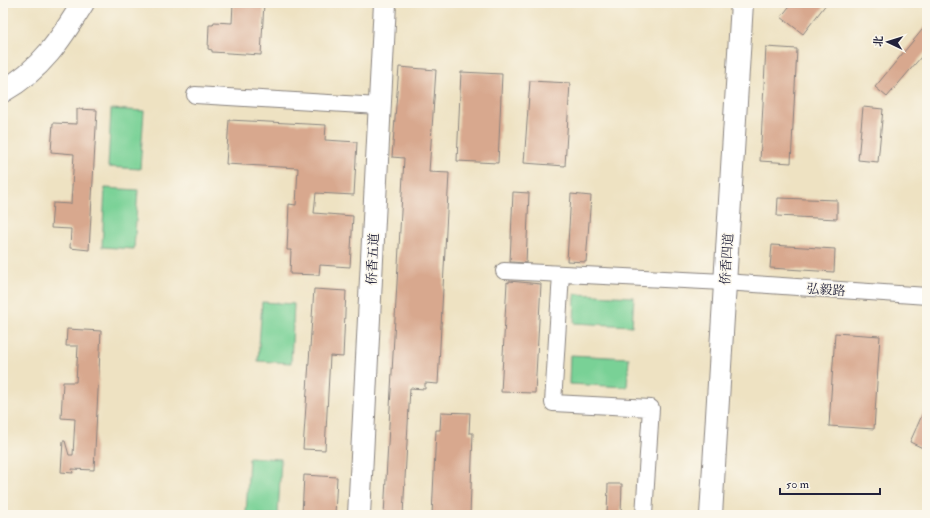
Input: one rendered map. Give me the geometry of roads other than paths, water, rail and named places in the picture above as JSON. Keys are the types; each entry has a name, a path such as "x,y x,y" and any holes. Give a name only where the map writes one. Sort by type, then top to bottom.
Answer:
{"street":[{"path":"3,91 31,72 49,54 84,3"},
{"name":"侨香五道","path":"359,515 385,3"},
{"name":"侨香四道","path":"711,515 742,3"},
{"path":"195,95 379,106"},
{"name":"弘毅路","path":"504,271 724,282 927,296"},
{"path":"561,274 553,403 651,408 644,515"}]}
